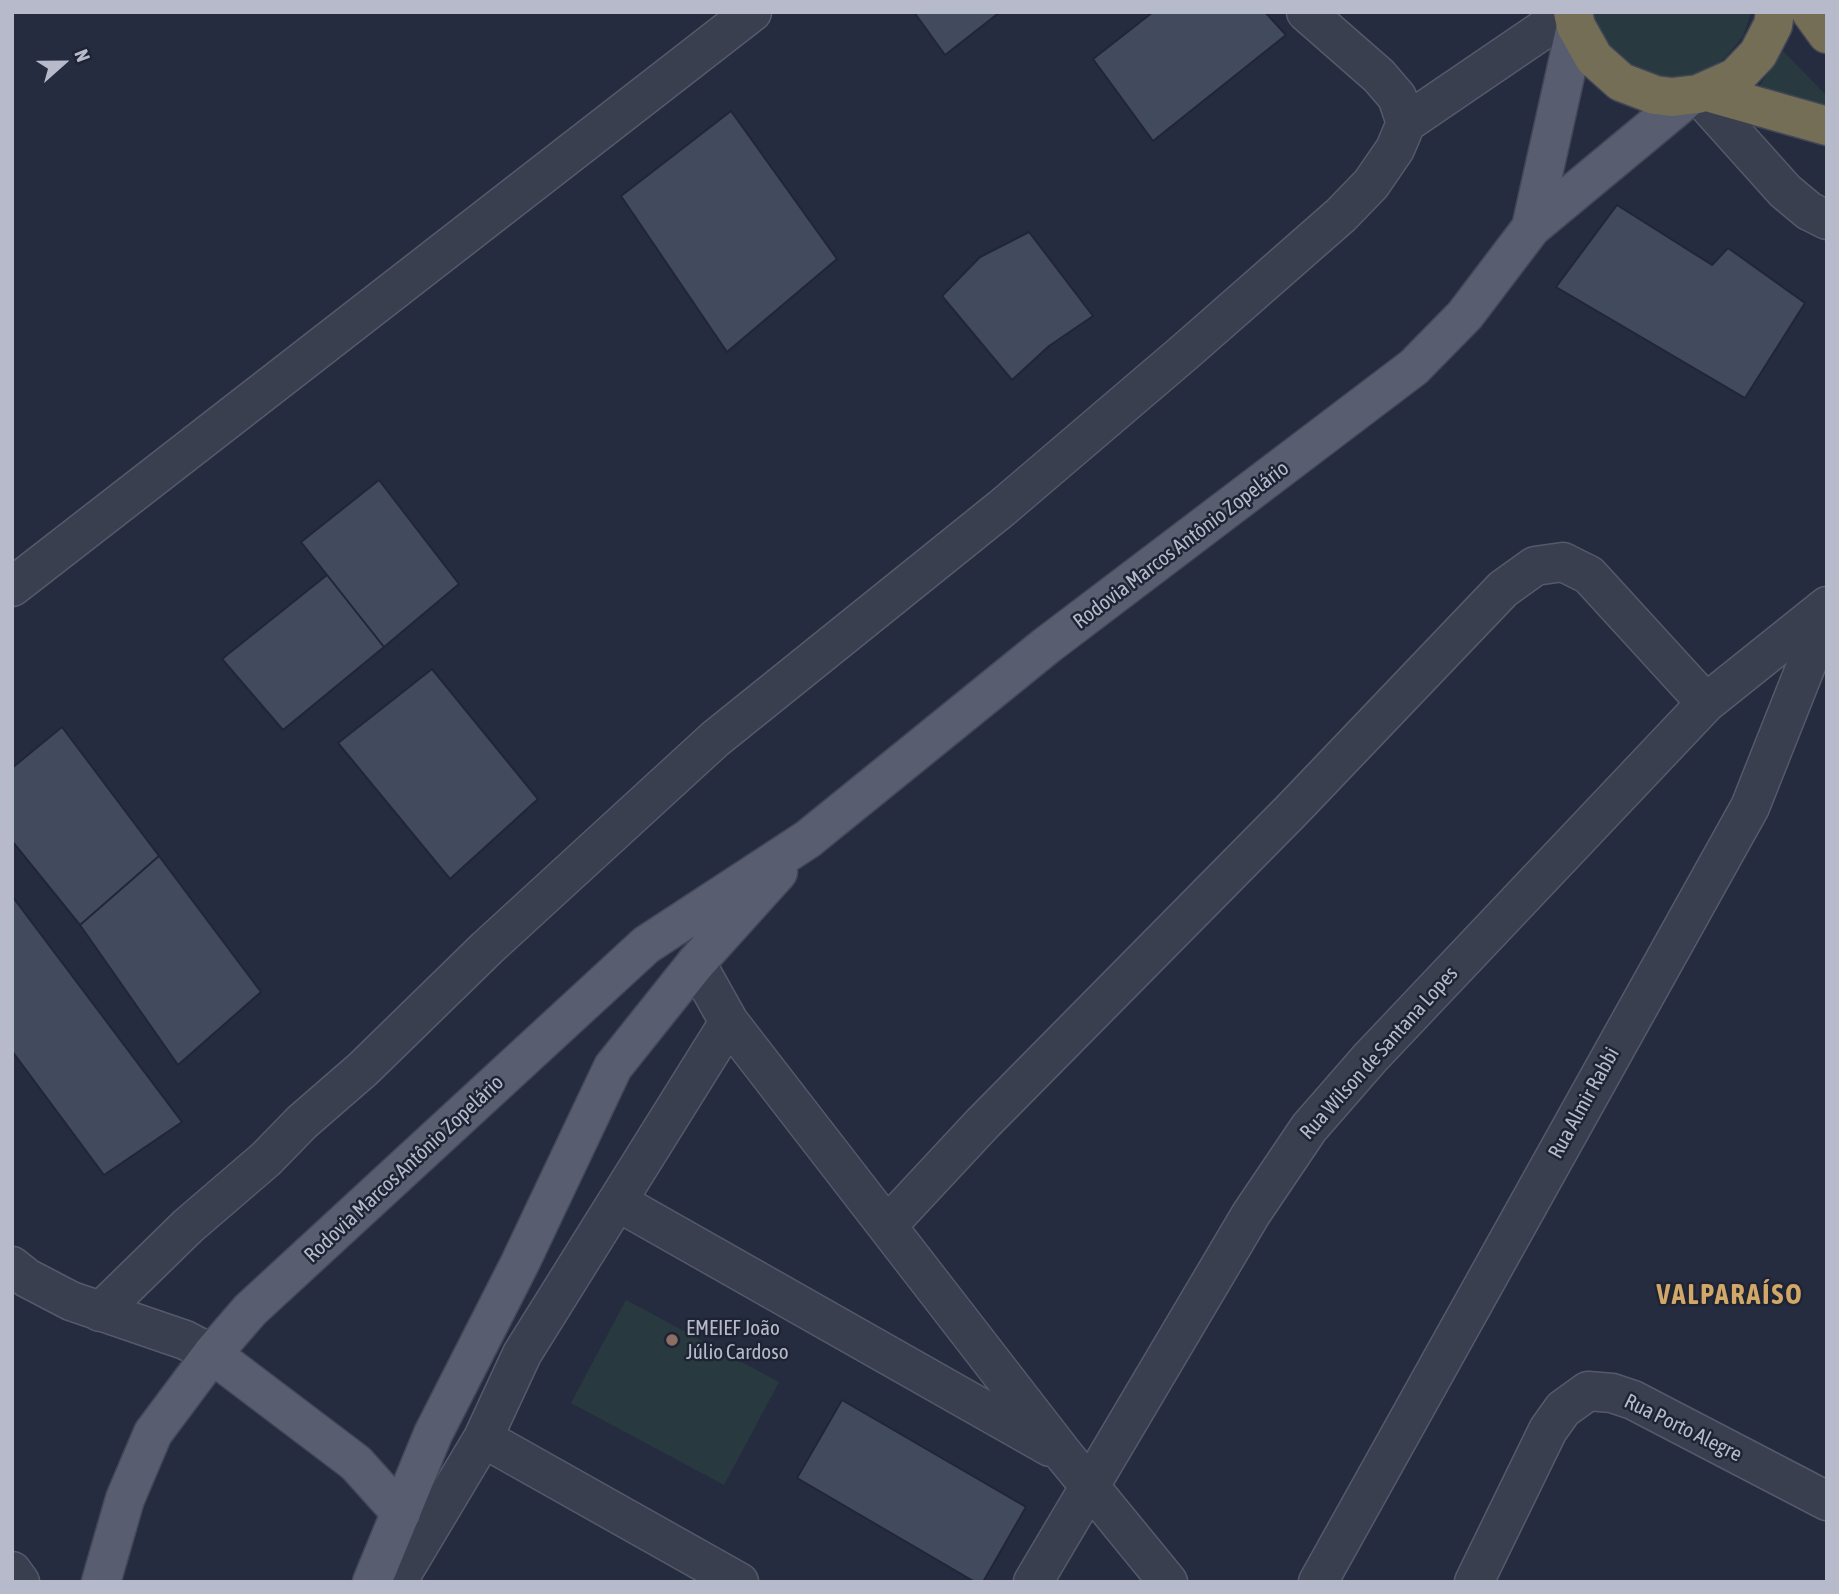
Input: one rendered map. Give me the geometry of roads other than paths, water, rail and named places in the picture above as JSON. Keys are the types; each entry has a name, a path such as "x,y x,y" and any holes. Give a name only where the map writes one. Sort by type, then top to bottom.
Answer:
{"highway":[{"path":"1699,94 1736,77 1758,54 1773,25 1775,12"},
{"path":"1811,12 1827,34"},
{"path":"1573,17 1594,58 1621,82 1655,95 1699,94 1827,126"}],"main road":[{"name":"Rodovia Marcos Antônio Zopelário","path":"1531,228 1573,17"},
{"name":"Rodovia Marcos Antônio Zopelário","path":"101,1582 125,1499 153,1433 212,1354 250,1310 646,945 808,839 1046,646 1414,367 1465,316 1531,228 1699,94"},
{"name":"Rodovia Marcos Antônio Zopelário","path":"372,1582 433,1434 520,1263 613,1067 696,963 808,839"},
{"path":"212,1354 356,1463 401,1513"}],"street":[{"path":"12,587 752,12"},
{"path":"1306,12 1379,76 1397,97 1406,123"},
{"path":"100,1312 188,1226 266,1159 487,948 715,739 1002,508 1341,215 1371,184 1395,149 1406,123 1573,17"},
{"path":"1699,94 1785,191 1809,211 1827,220"},
{"path":"887,1226 982,1124 1293,809 1503,589 1535,566 1563,562 1589,575 1706,703"},
{"name":"Rua Wilson de Santana Lopes","path":"1033,1582 1088,1485 1251,1214 1310,1128 1370,1058 1706,703 1827,606"},
{"name":"Rua Almir Rabbi","path":"1318,1582 1750,807 1827,613"},
{"path":"696,963 729,1023 1063,1455 1168,1582"},
{"path":"397,1582 482,1438 522,1354 729,1023"},
{"path":"618,1202 1063,1455"},
{"path":"12,1266 27,1278 100,1312 185,1340 212,1354"},
{"name":"Rua Porto Alegre","path":"1474,1582 1548,1430 1563,1409 1588,1391 1612,1393 1633,1400 1827,1501"},
{"path":"482,1438 738,1582"},
{"path":"12,1571 20,1582"}],"place":[{"name":"EMEIEF João Júlio Cardoso","path":"672,1340"}],"district":[{"name":"VALPARAÍSO","path":"1730,1295"}]}
